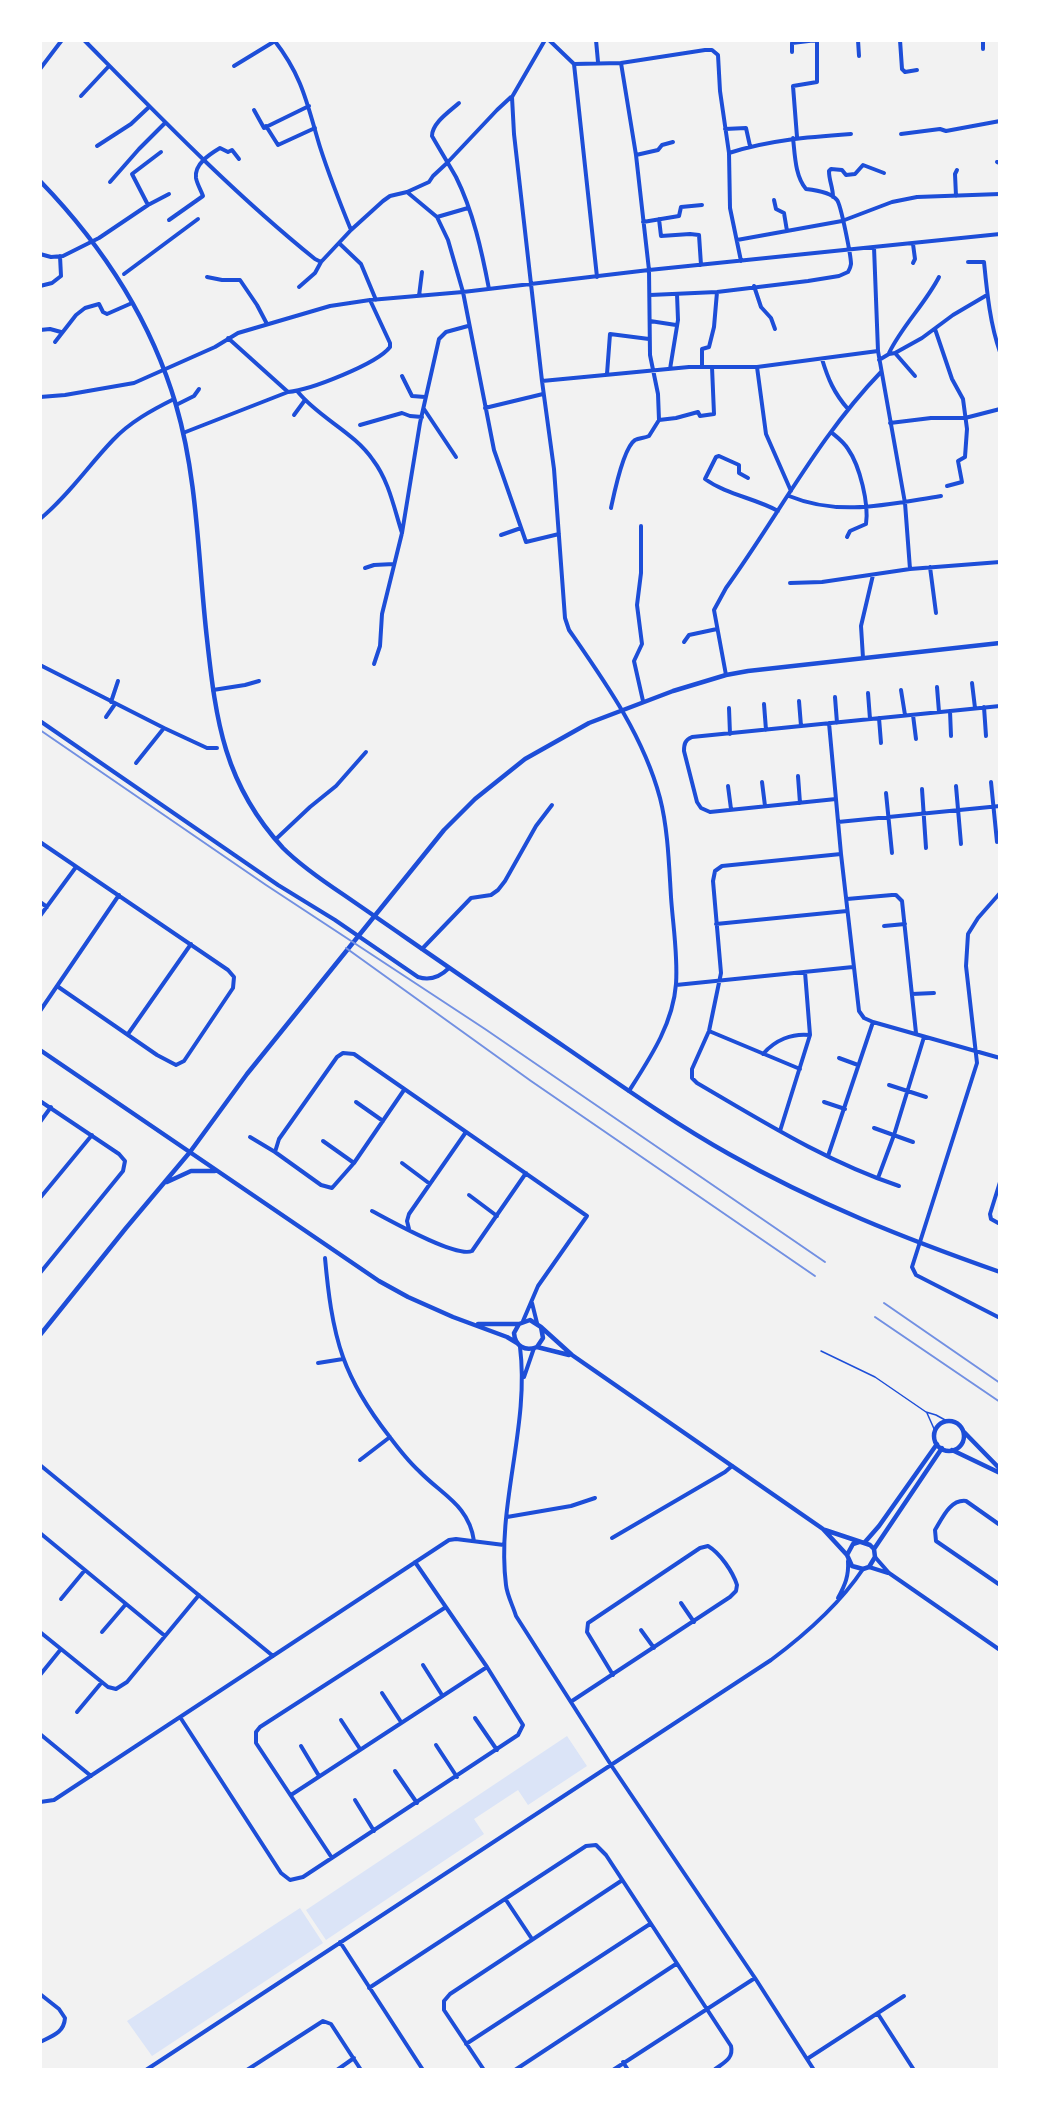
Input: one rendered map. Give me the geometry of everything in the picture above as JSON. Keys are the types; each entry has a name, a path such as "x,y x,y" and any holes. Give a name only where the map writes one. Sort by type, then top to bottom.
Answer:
{"street":[{"path":"40,69 62,40"},
{"path":"84,40 202,160 277,228 321,262"},
{"path":"299,287 315,273 321,262 351,230 390,196 408,192 429,182 496,110 512,97 547,40 574,64 597,277"},
{"path":"596,40 598,62"},
{"path":"650,295 717,292 808,281 844,275 850,269 849,250 839,203 833,197 806,189 798,172 793,86 818,82 817,40 792,43 792,52"},
{"path":"858,40 859,56"},
{"path":"900,40 902,69 906,72 917,70"},
{"path":"983,40 983,49"},
{"path":"234,66 274,41 296,71 351,230"},
{"path":"574,64 621,63 705,50 718,55 720,91 729,153 730,208 741,261"},
{"path":"611,508 615,484 630,448 636,439 649,436 659,420 658,394 652,371 649,339 649,270 636,155 621,63"},
{"path":"81,96 109,66"},
{"path":"512,97 514,135 543,394 554,468 565,618 569,630 622,710 649,766 660,799 669,877 676,985 661,1037 629,1091"},
{"path":"459,103 436,125 432,136 457,179 468,208 483,256 489,289"},
{"path":"254,110 264,128 309,106"},
{"path":"97,146 131,124 149,107"},
{"path":"901,134 940,129 946,131 999,121"},
{"path":"111,182 165,123"},
{"path":"266,126 278,145 315,128"},
{"path":"725,129 746,128 750,146"},
{"path":"729,153 750,146 795,138 851,134"},
{"path":"636,155 658,150 662,145 673,142"},
{"path":"169,220 202,196 196,173 202,160 220,148 228,152 232,150 239,159"},
{"path":"148,205 132,174 161,152"},
{"path":"833,197 833,187 829,182 831,169 842,170 845,175 855,174 863,165 884,173"},
{"path":"956,196 955,174 957,170"},
{"path":"41,182 62,204 114,272 151,340 164,370 176,405 192,482 218,723 230,764 245,795 276,839 311,872 701,1138 775,1179 850,1216 918,1244 999,1272"},
{"path":"408,192 437,217 448,240 463,292 494,450 526,542 559,534"},
{"path":"40,254 60,256 92,242 169,194"},
{"path":"737,240 842,220 892,202 917,197 999,194"},
{"path":"774,200 776,209 784,213 787,231"},
{"path":"643,222 679,216 682,207 702,205"},
{"path":"437,217 468,208"},
{"path":"124,274 198,219"},
{"path":"659,219 661,236 699,235 701,265"},
{"path":"40,397 134,383 238,333 330,306 999,234"},
{"path":"339,244 361,264 376,300"},
{"path":"913,244 915,259 913,263"},
{"path":"874,247 879,360 905,503 910,569"},
{"path":"40,286 52,283 61,276 60,256"},
{"path":"968,262 984,262 987,295 994,337 999,352"},
{"path":"419,296 422,272"},
{"path":"207,277 240,280 267,324"},
{"path":"889,354 894,343 929,296 939,277"},
{"path":"754,286 761,307 771,318 775,329"},
{"path":"702,367 702,349 709,347 714,327 717,292"},
{"path":"670,369 678,320 676,294"},
{"path":"879,360 896,353 935,329 952,315 987,295"},
{"path":"182,434 288,392 298,392 345,374 388,350 390,343 370,300"},
{"path":"55,342 61,332 85,308 99,304 106,314 132,303"},
{"path":"650,321 676,325"},
{"path":"374,664 380,646 382,614 402,533 425,398 440,337 446,332 468,326"},
{"path":"40,330 54,329 61,332"},
{"path":"935,329 952,379 963,399 965,418 965,457 958,461 962,482 947,486"},
{"path":"607,374 610,334 649,339"},
{"path":"228,338 288,392"},
{"path":"542,381 670,369 757,367 878,351"},
{"path":"896,353 915,376"},
{"path":"822,358 828,381 835,394 848,409"},
{"path":"659,420 698,412 700,416 714,414 712,367"},
{"path":"757,367 766,434 790,493 819,505 866,508 941,496"},
{"path":"726,675 714,610 726,588 831,432 881,371"},
{"path":"402,376 412,396 425,398"},
{"path":"176,405 194,396 199,389"},
{"path":"298,392 304,400 351,437 373,459 387,486 402,533"},
{"path":"485,408 543,394"},
{"path":"40,519 95,463 113,440 147,412 174,399"},
{"path":"294,415 304,400"},
{"path":"424,408 456,457"},
{"path":"890,423 931,418 965,418 999,409"},
{"path":"360,425 402,413 422,417"},
{"path":"831,432 843,442 853,458 861,479 866,508 866,524 850,531 847,537"},
{"path":"748,478 740,472 739,465 719,456 705,479 727,491 764,503 778,511"},
{"path":"641,526 637,605 642,644 634,661 644,701"},
{"path":"501,535 521,528"},
{"path":"790,583 822,582 910,569 999,562"},
{"path":"365,568 394,564"},
{"path":"930,567 936,613"},
{"path":"863,658 861,626 873,575"},
{"path":"684,642 689,635 717,629"},
{"path":"40,1335 190,1152 247,1074 444,830 493,784 525,759 589,723 644,701 726,675 999,643"},
{"path":"40,665 164,728 207,748 217,748"},
{"path":"106,717 113,703 118,681"},
{"path":"213,690 259,681"},
{"path":"972,682 975,708"},
{"path":"937,687 939,712"},
{"path":"901,690 904,716"},
{"path":"868,693 870,719"},
{"path":"836,697 837,723"},
{"path":"799,701 801,726"},
{"path":"764,704 766,730"},
{"path":"836,799 710,812 701,808 697,802 684,752 685,742 692,737 999,706"},
{"path":"984,707 986,736"},
{"path":"729,708 730,734"},
{"path":"950,711 951,736"},
{"path":"913,715 916,739"},
{"path":"879,718 881,743"},
{"path":"40,721 278,885 335,920 418,977 425,979 433,977 444,973 449,968"},
{"path":"829,723 859,1011 864,1018 873,1022 999,1058"},
{"path":"136,763 164,728"},
{"path":"276,839 336,786 366,752"},
{"path":"798,776 800,803"},
{"path":"762,782 765,806"},
{"path":"991,782 997,842"},
{"path":"728,786 731,809"},
{"path":"956,786 961,844"},
{"path":"922,789 926,848"},
{"path":"886,793 892,853"},
{"path":"422,949 471,898 491,895 498,890 536,826 552,805"},
{"path":"838,822 999,806"},
{"path":"40,842 228,970 232,974 234,983 233,988 184,1061 179,1064 171,1064 57,986"},
{"path":"841,854 718,868 712,876 721,973 709,1031 692,1069 692,1078 780,1131 828,1156 898,1186"},
{"path":"40,916 76,867"},
{"path":"999,893 971,927 966,945 966,966 977,1063 912,1268 915,1274 999,1318"},
{"path":"40,1011 119,895"},
{"path":"847,899 896,895 903,905 916,1034"},
{"path":"40,902 47,907"},
{"path":"716,924 847,911"},
{"path":"884,926 905,924"},
{"path":"127,1034 191,944"},
{"path":"676,985 853,967"},
{"path":"780,1131 810,1035 805,972"},
{"path":"912,994 934,993"},
{"path":"828,1156 873,1022"},
{"path":"709,1031 800,1069"},
{"path":"763,1054 778,1041 800,1035 810,1035"},
{"path":"878,1178 894,1135 924,1037"},
{"path":"40,1050 379,1281 408,1297 453,1317 474,1323 528,1349 536,1348 572,1355"},
{"path":"275,1152 286,1130 337,1057 343,1053 354,1054 587,1216 538,1286 532,1302 514,1333 519,1345 523,1381 504,1545 506,1588 516,1616 814,2070"},
{"path":"839,1058 858,1065"},
{"path":"889,1085 926,1097"},
{"path":"250,1137 321,1185 332,1188 354,1163 404,1090"},
{"path":"40,1101 92,1135 125,1161 123,1171 40,1273"},
{"path":"356,1102 383,1121"},
{"path":"824,1102 845,1109"},
{"path":"40,1122 51,1107"},
{"path":"874,1128 913,1142"},
{"path":"410,1231 406,1221 409,1214 466,1132"},
{"path":"40,1198 92,1135"},
{"path":"323,1141 354,1163"},
{"path":"402,1163 430,1184"},
{"path":"164,1184 190,1171 205,1169 218,1171"},
{"path":"372,1210 410,1231 454,1250 468,1253 472,1251 526,1173"},
{"path":"999,1182 990,1214 991,1219 999,1224"},
{"path":"469,1195 497,1216"},
{"path":"325,1258 335,1332 343,1359 366,1404 419,1471 461,1508 472,1527 474,1541"},
{"path":"523,1381 536,1348 543,1338 532,1302"},
{"path":"474,1323 521,1323 530,1320 539,1325 572,1355 823,1529 852,1566 863,1569 869,1567 889,1573"},
{"path":"318,1364 343,1359"},
{"path":"942,1422 955,1422 999,1471 952,1450 942,1448 935,1440 935,1431 942,1422"},
{"path":"952,1450 963,1440 962,1430"},
{"path":"360,1460 390,1437"},
{"path":"865,1542 879,1526 937,1444"},
{"path":"942,1448 874,1549 875,1557 889,1573 999,1650"},
{"path":"40,1465 273,1656"},
{"path":"612,1538 732,1466"},
{"path":"507,1517 571,1506 595,1498"},
{"path":"999,1525 960,1500 952,1504 934,1530 934,1535 936,1541 999,1585"},
{"path":"823,1529 859,1542"},
{"path":"40,1533 165,1636"},
{"path":"40,1543 45,1537"},
{"path":"40,1802 54,1800 449,1540 504,1545"},
{"path":"834,1604 849,1574 848,1558 853,1544 865,1542 874,1549"},
{"path":"572,1701 613,1675 730,1598 736,1591 737,1585 715,1550 708,1546 700,1548 588,1623 587,1632 613,1675"},
{"path":"869,1567 875,1557"},
{"path":"180,1717 283,1876 290,1880 298,1880 457,1777 518,1735 523,1725 487,1667 415,1562"},
{"path":"146,2070 771,1659 800,1638 852,1586 863,1569"},
{"path":"62,1599 86,1570"},
{"path":"40,1632 112,1689 124,1685 199,1595"},
{"path":"681,1603 694,1622"},
{"path":"102,1632 126,1604"},
{"path":"332,1858 256,1743 255,1735 258,1730 446,1607"},
{"path":"641,1630 654,1648"},
{"path":"40,1675 61,1649"},
{"path":"423,1665 442,1695"},
{"path":"291,1795 487,1667"},
{"path":"77,1712 102,1682"},
{"path":"382,1693 401,1722"},
{"path":"475,1718 497,1750"},
{"path":"341,1720 360,1749"},
{"path":"40,1734 91,1776"},
{"path":"436,1745 457,1777"},
{"path":"301,1746 319,1776"},
{"path":"395,1771 417,1803"},
{"path":"355,1800 374,1831"},
{"path":"369,1988 589,1844 596,1845 602,1850 732,2050 727,2061 714,2070"},
{"path":"484,2070 444,2010 444,2001 450,1994 621,1881"},
{"path":"506,1900 532,1939"},
{"path":"466,2044 650,1924"},
{"path":"339,1942 423,2070"},
{"path":"515,2070 522,2068 676,1964"},
{"path":"613,2070 755,1977"},
{"path":"40,1994 65,2018 64,2026 59,2032 40,2042"},
{"path":"807,2059 904,1996"},
{"path":"878,2014 914,2070"},
{"path":"247,2070 323,2021 331,2024 361,2070"},
{"path":"337,2070 354,2058"},
{"path":"623,2062 628,2070"}],"lane":[{"path":"821,1351 875,1377 926,1412 947,1421"},
{"path":"926,1412 935,1431"}],"shaded area":[{"path":"567,1736 587,1766 528,1805 518,1790 474,1819 484,1834 326,1940 306,1910"},
{"path":"300,1908 323,1943 152,2056 127,2021"}],"railway":[{"path":"40,730 266,885 485,1029 825,1262"},
{"path":"346,948 531,1081 815,1276"},
{"path":"884,1303 1000,1383"},
{"path":"875,1317 1000,1402"}]}
